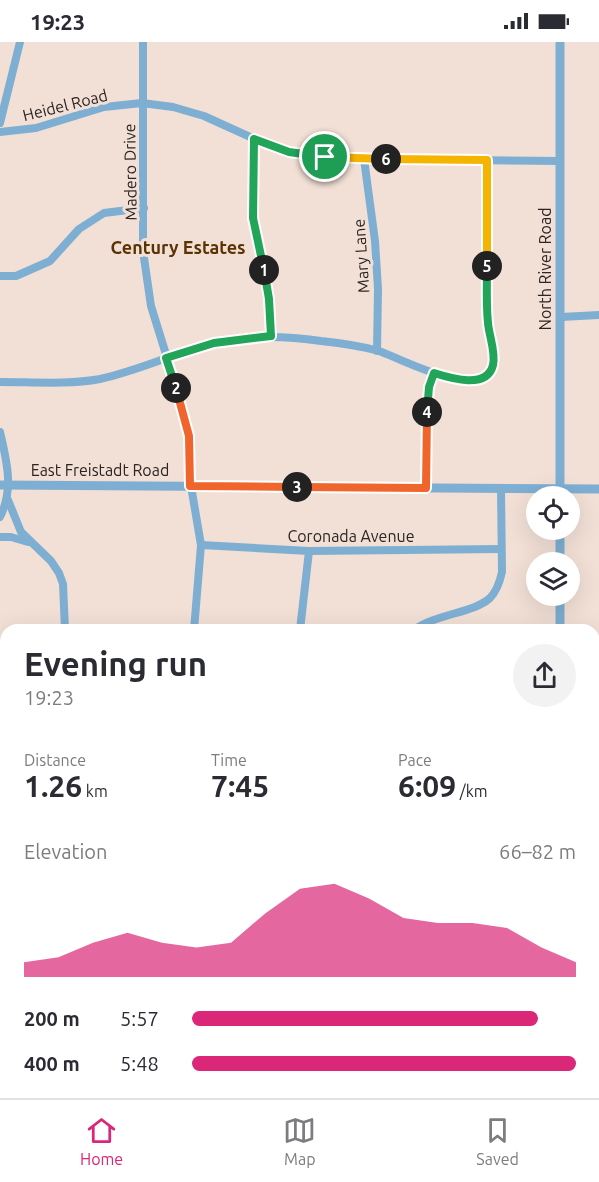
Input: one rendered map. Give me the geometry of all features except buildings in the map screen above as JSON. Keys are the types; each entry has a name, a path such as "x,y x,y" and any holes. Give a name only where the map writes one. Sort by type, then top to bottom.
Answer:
{"street":[{"path":"0,123 20,42"},
{"name":"Madero Drive","path":"143,42 143,251 151,306 189,436 190,486 201,545 194,624"},
{"name":"North River Road","path":"560,42 560,486"},
{"name":"Heidel Road","path":"0,132 36,128 104,107 142,103 173,107 204,116 281,150 306,155 364,159 560,161"},
{"path":"254,139 253,218 269,299 271,336"},
{"name":"Mary Lane","path":"364,159 375,241 378,288 377,351"},
{"path":"0,382 62,383 100,379 214,343 271,336 321,341 377,351 459,380 474,380 483,377 493,363 488,320 487,160"},
{"path":"0,276 16,276 50,261 79,229 104,213 144,208"},
{"path":"561,317 599,315"},
{"path":"426,488 427,399 434,373"},
{"path":"0,432 8,467 4,485 8,500 21,532 51,561 59,573 63,584 65,624"},
{"name":"East Freistadt Road","path":"4,485 426,488 526,491"},
{"name":"East Freistadt Road","path":"580,491 599,489"},
{"path":"424,624 489,599 499,583 502,572 501,490"},
{"path":"0,517 8,500"},
{"path":"0,537 11,537 31,543"},
{"name":"Coronada Avenue","path":"201,545 309,551 501,549"},
{"path":"301,624 309,551"},
{"path":"560,606 560,624"}],"district":[{"name":"Century Estates","path":"178,248"}],"route":[{"path":"254,139 289,152 325,157 487,160 488,320 493,356 492,368 483,377 474,380 459,380 434,373 427,399 426,488 190,486 189,436 166,358 214,343 271,336 269,299 253,218 254,139"}]}
